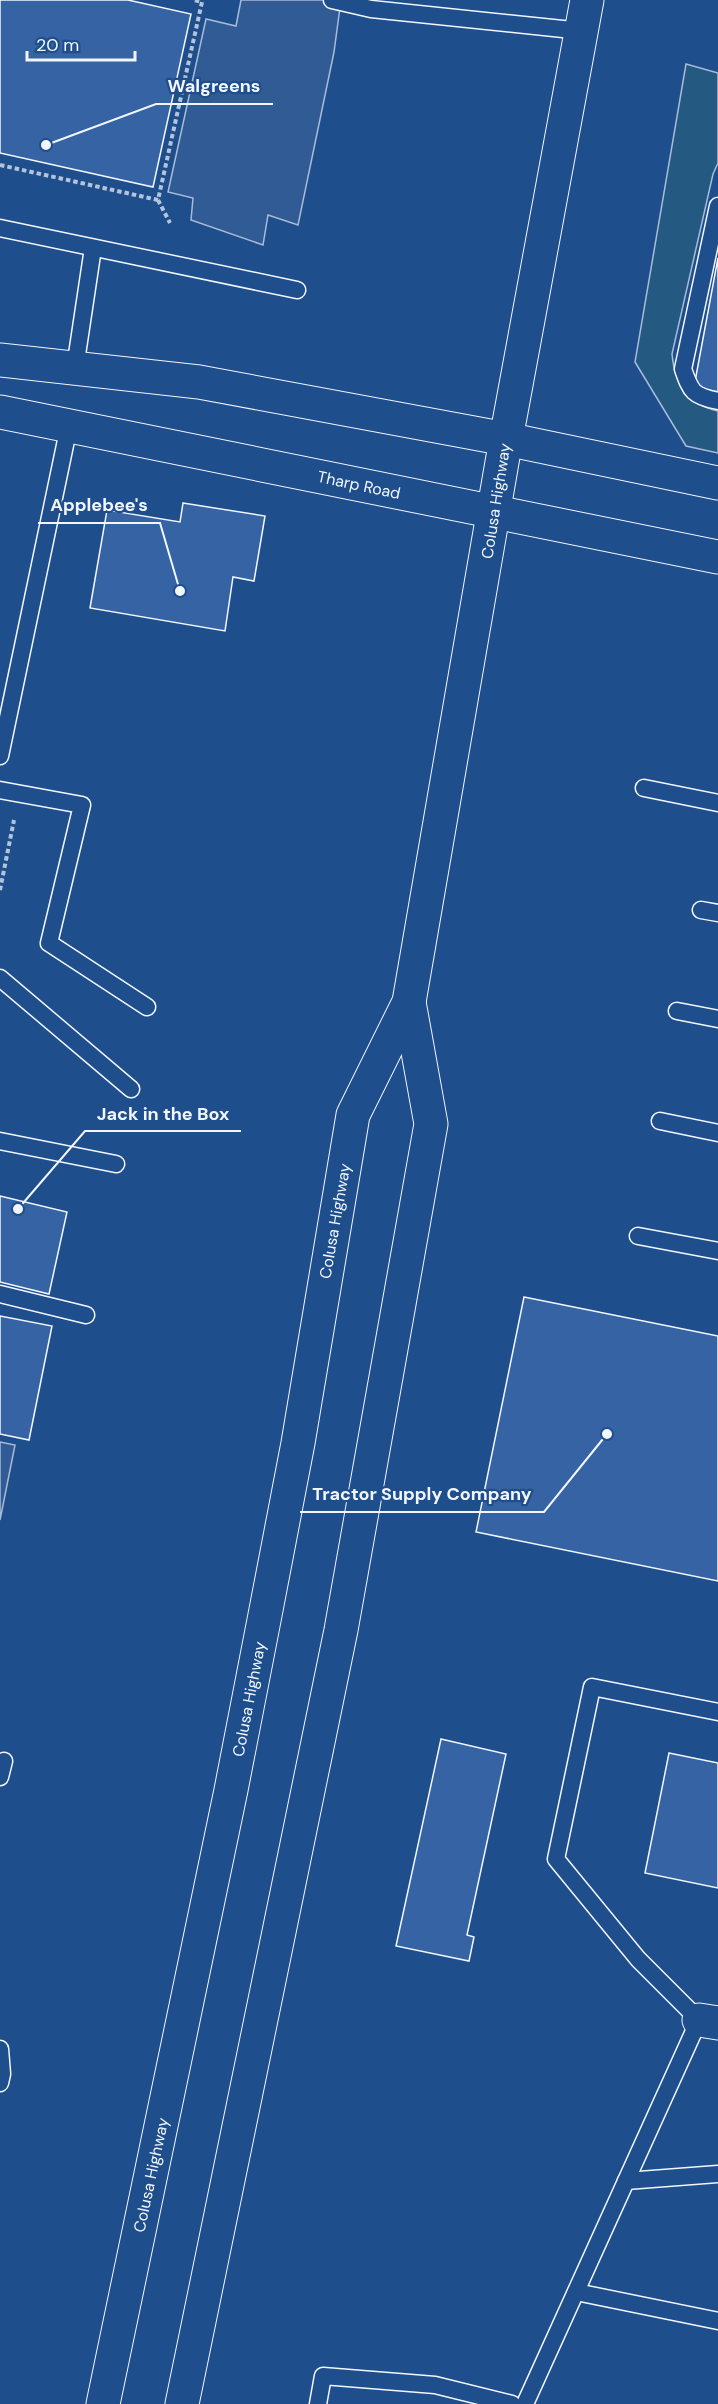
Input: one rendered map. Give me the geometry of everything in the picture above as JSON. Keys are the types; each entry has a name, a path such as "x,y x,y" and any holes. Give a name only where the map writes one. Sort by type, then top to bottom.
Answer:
{"main road":[{"name":"Colusa Highway","path":"103,2404 263,1627 300,1431 353,1115 409,1002 506,439 584,16"},
{"path":"0,360 198,382 506,439 718,483"},
{"name":"Tharp Road","path":"0,412 718,557"},
{"name":"Colusa Highway","path":"182,2404 342,1630 431,1124 409,1002"}],"lane":[{"path":"332,0 372,5 584,16"},
{"path":"718,206 683,369 690,389 700,397 718,401"},
{"path":"0,228 297,290"},
{"path":"75,368 93,248"},
{"path":"0,756 69,426"},
{"path":"644,788 718,803"},
{"path":"0,790 82,805 49,943 147,1007"},
{"path":"0,978 131,1089"},
{"path":"677,1011 718,1019"},
{"path":"660,1121 718,1133"},
{"path":"0,1141 116,1164"},
{"path":"638,1236 718,1251"},
{"path":"0,1294 86,1315"},
{"path":"525,2404 626,2181 709,2022 638,1959 556,1859 592,1687 718,1712"},
{"path":"0,1778 4,1761"},
{"path":"0,2049 2,2074 0,2083"},
{"path":"626,2181 718,2174"},
{"path":"576,2292 718,2321"},
{"path":"318,2404 323,2376 435,2385 512,2404"}],"path":[{"path":"170,223 159,200 202,2 193,0"},
{"path":"0,165 159,200"}],"shaded area":[{"path":"241,0 341,0 334,52 298,225 268,215 263,245 191,220 193,198 168,192 206,19 236,26"},
{"path":"686,64 718,73 718,163 713,174 672,354 676,375 684,392 698,404 718,411 718,453 686,446 635,362"},
{"path":"0,1442 15,1445 0,1520"}],"building":[{"path":"0,0 128,0 191,14 153,187 0,153"},
{"path":"718,258 718,392 694,387"},
{"path":"183,503 265,516 254,581 233,577 225,631 90,608 107,510 180,522"},
{"path":"0,1196 67,1212 49,1294 0,1282"},
{"path":"524,1297 718,1336 718,1581 476,1532"},
{"path":"0,1316 52,1326 29,1440 0,1434"},
{"path":"441,1739 506,1754 467,1935 474,1937 469,1961 396,1946"},
{"path":"669,1753 718,1763 718,1888 645,1873"}],"place":[{"name":"Walgreens","path":"46,145"},
{"name":"Applebee's","path":"180,591"},
{"name":"Jack in the Box","path":"18,1209"},
{"name":"Tractor Supply Company","path":"607,1434"}]}
